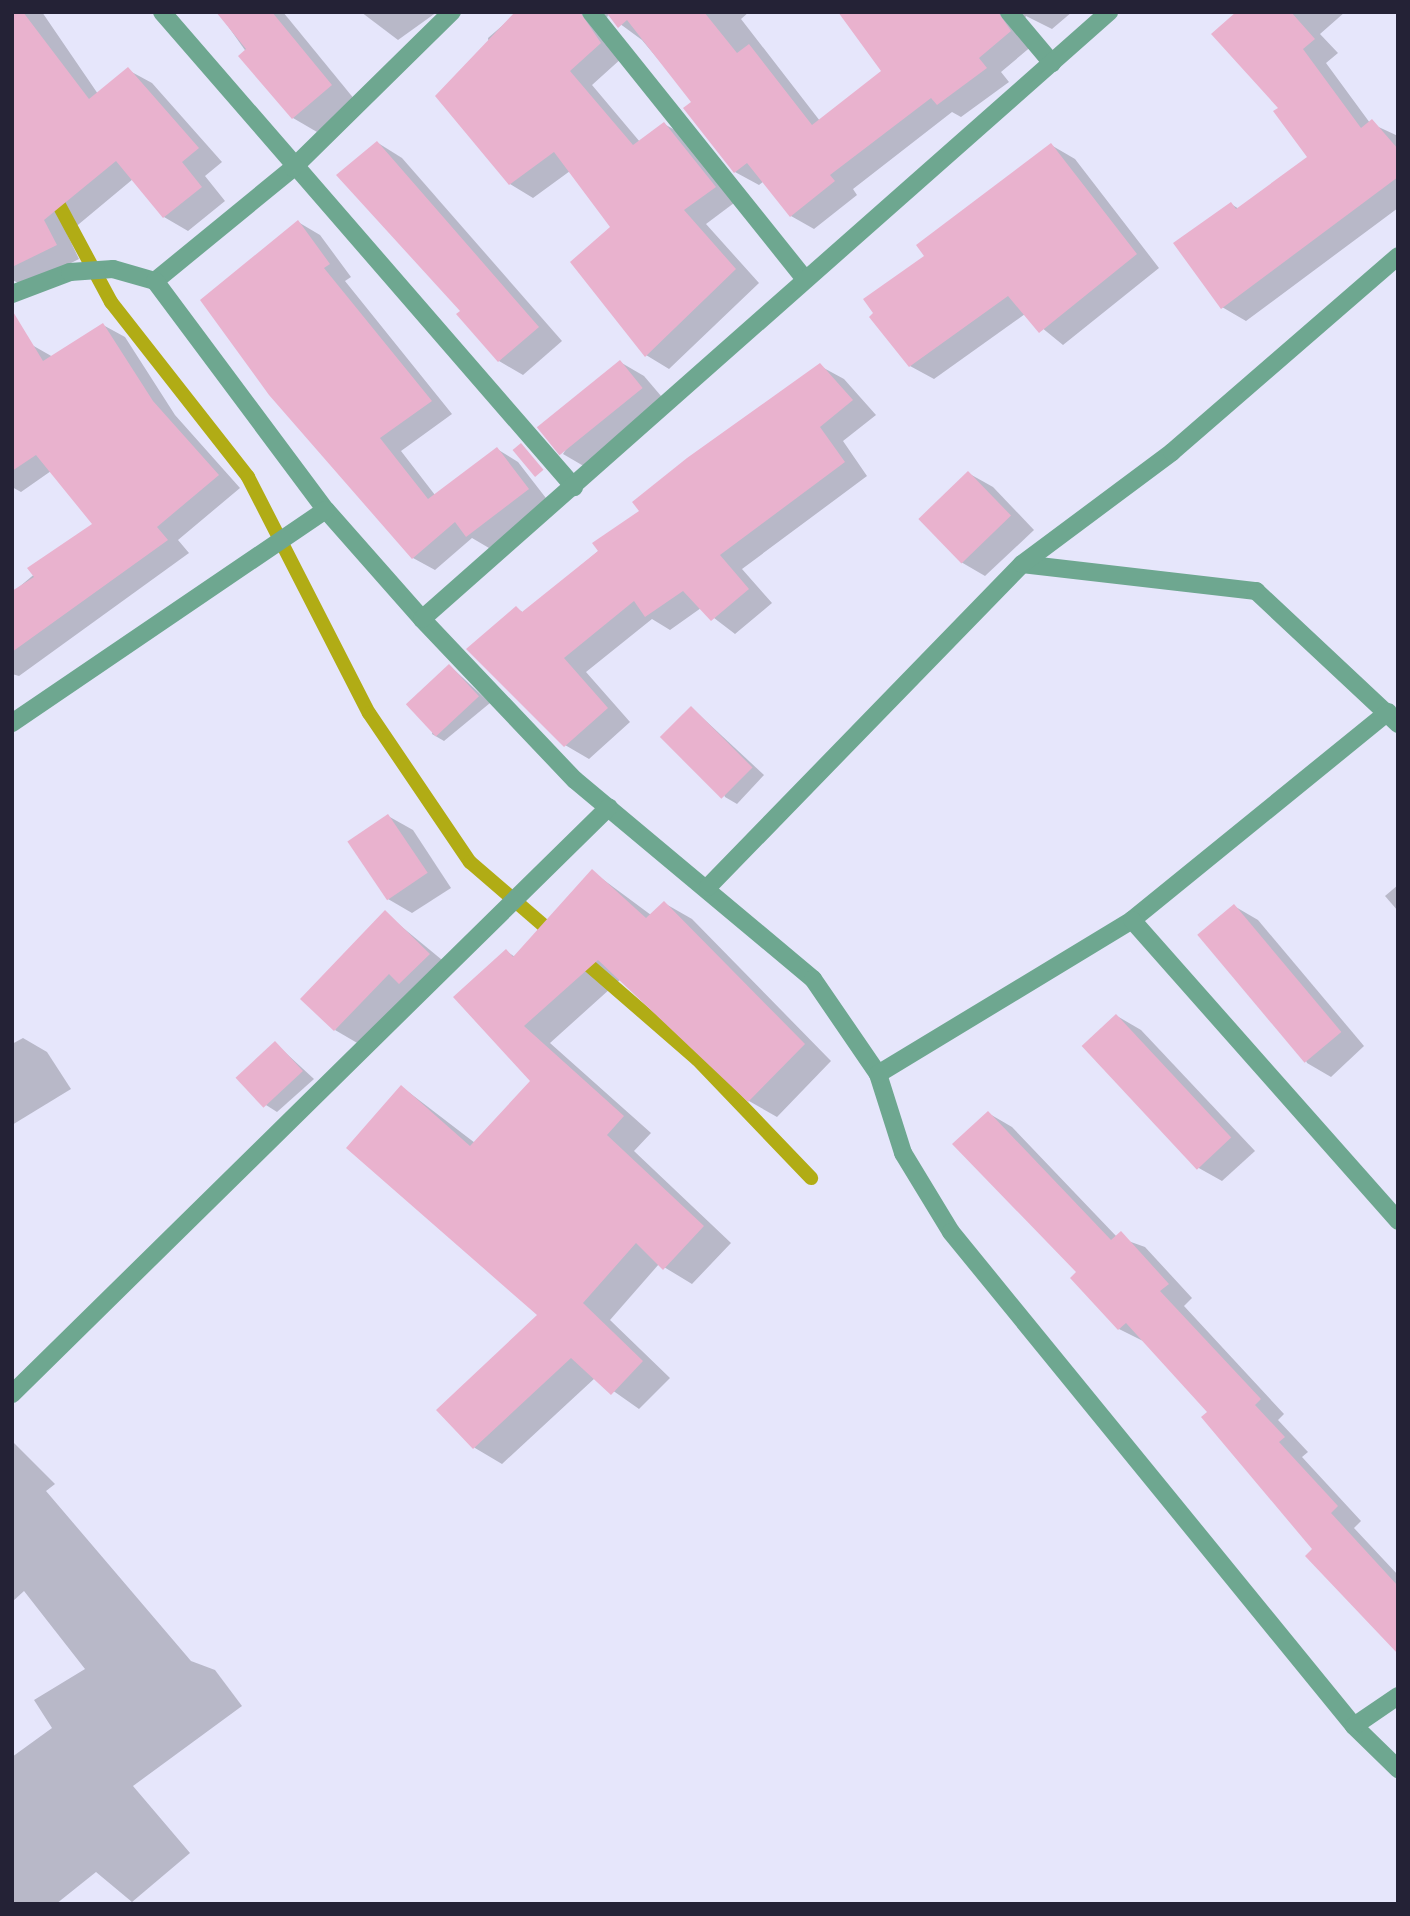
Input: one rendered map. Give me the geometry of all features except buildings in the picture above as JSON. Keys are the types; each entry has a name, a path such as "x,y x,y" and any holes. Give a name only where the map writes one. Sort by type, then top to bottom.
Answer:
{"street":[{"path":"162,12 293,168 573,488"},
{"path":"155,281 293,168 452,12"},
{"path":"592,12 803,277"},
{"path":"1009,12 1052,63"},
{"path":"422,619 573,488 803,277 1109,12"},
{"path":"708,887 1022,564 1172,452 1397,259"},
{"path":"12,294 70,272 113,269 155,281 326,510 422,619 609,807 708,887 813,979 878,1074 903,1153 951,1232 1354,1726 1398,1769"},
{"path":"12,723 326,510"},
{"path":"878,1074 1132,920 1393,718 1256,591 1022,564"},
{"path":"12,1394 609,807"},
{"path":"1132,920 1398,1221"},
{"path":"1354,1726 1398,1696"}],"waterway":[{"path":"52,192 111,302 248,477 369,713 470,862 557,937"},
{"path":"577,955 697,1059 811,1178"}]}
